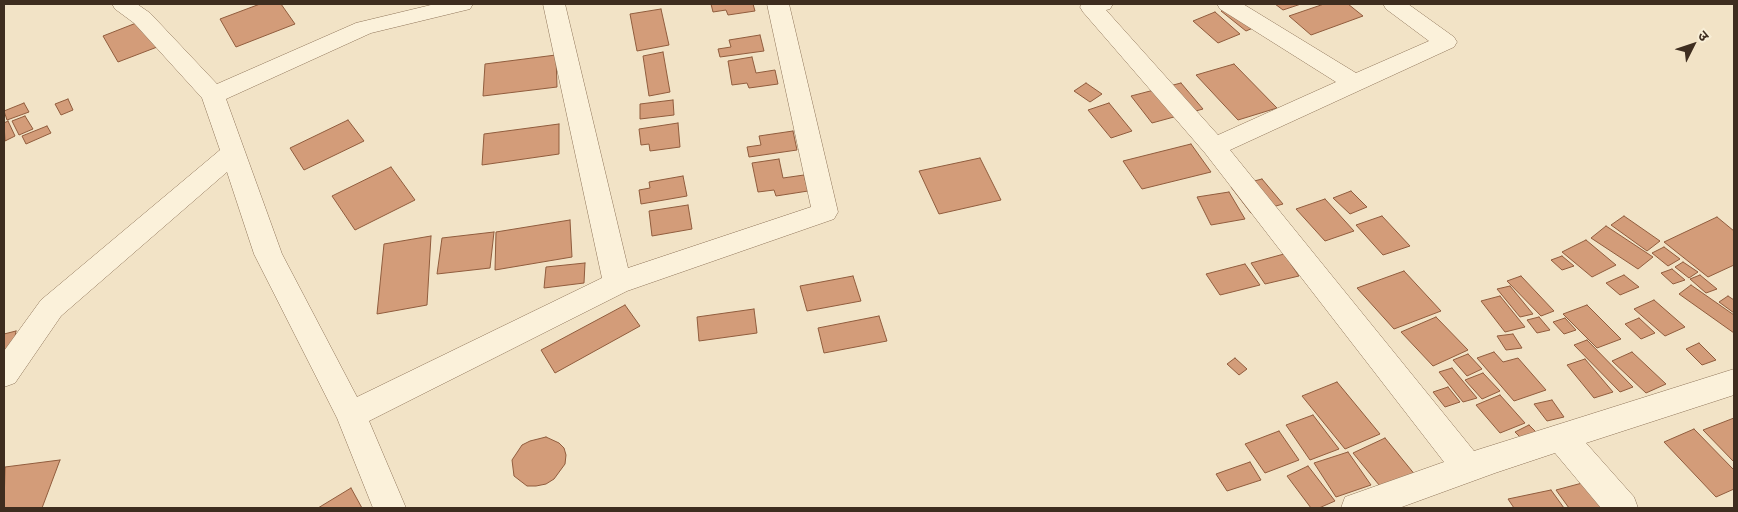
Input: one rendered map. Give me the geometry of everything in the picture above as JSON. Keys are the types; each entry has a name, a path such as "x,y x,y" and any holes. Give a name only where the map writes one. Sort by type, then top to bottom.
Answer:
{"street":[{"path":"123,4 142,18 213,95 268,254 352,415 389,508"},
{"path":"213,95 364,28 462,4"},
{"path":"554,4 617,283"},
{"path":"352,415 617,283 825,212 778,4"},
{"path":"1102,4 1091,7 1214,147 1468,468"},
{"path":"1228,4 1355,83"},
{"path":"1214,147 1446,42 1394,4"},
{"path":"4,374 51,308 233,153"},
{"path":"1357,508 1468,468 1734,382"},
{"path":"1561,437 1622,508"}],"building":[{"path":"260,4 281,4 295,24 236,47 220,19"},
{"path":"711,4 753,4 755,11 728,15 726,10 713,12"},
{"path":"1243,4 1267,22 1246,31 1221,11"},
{"path":"1275,4 1301,4 1283,10"},
{"path":"1324,4 1348,4 1363,16 1311,35 1289,16"},
{"path":"661,9 669,45 637,51 630,14"},
{"path":"1215,12 1240,34 1218,43 1193,21"},
{"path":"149,18 165,44 118,62 103,36"},
{"path":"760,35 764,51 720,57 718,49 731,47 729,40"},
{"path":"663,52 670,92 649,96 643,56"},
{"path":"556,55 557,87 483,96 485,64"},
{"path":"752,57 756,73 775,70 778,84 749,88 747,83 732,85 728,61"},
{"path":"1234,64 1277,108 1238,120 1196,75"},
{"path":"1086,83 1102,94 1090,102 1074,91"},
{"path":"1181,83 1203,109 1152,123 1131,96"},
{"path":"68,99 73,110 61,115 55,104"},
{"path":"673,100 674,115 640,119 640,104"},
{"path":"24,103 29,112 7,120 4,111"},
{"path":"1109,103 1132,131 1111,138 1088,110"},
{"path":"25,116 33,129 19,135 12,121"},
{"path":"348,120 364,141 304,170 290,148"},
{"path":"8,121 15,136 5,141 4,123"},
{"path":"678,123 680,147 650,151 649,144 641,145 639,129"},
{"path":"559,124 559,154 482,165 484,134"},
{"path":"47,126 51,133 26,144 22,136"},
{"path":"793,131 797,150 749,157 747,147 761,145 759,136"},
{"path":"1191,144 1211,172 1142,189 1123,161"},
{"path":"980,158 1001,200 939,214 919,171"},
{"path":"779,159 783,178 804,175 808,191 776,196 774,190 758,192 752,163"},
{"path":"391,167 415,200 355,230 332,196"},
{"path":"683,176 687,196 641,204 639,190 650,188 649,182"},
{"path":"1262,179 1283,204 1251,213 1231,187"},
{"path":"1351,191 1367,207 1350,214 1333,198"},
{"path":"1229,192 1245,219 1211,225 1197,197"},
{"path":"1325,199 1354,231 1325,241 1296,209"},
{"path":"688,205 692,229 652,236 649,211"},
{"path":"1382,216 1410,246 1383,255 1356,225"},
{"path":"1624,216 1660,241 1647,251 1611,225"},
{"path":"1717,217 1734,231 1734,265 1708,277 1664,242"},
{"path":"570,220 572,257 495,270 496,232"},
{"path":"1606,226 1653,257 1638,269 1591,238"},
{"path":"494,232 490,268 437,274 442,238"},
{"path":"431,236 427,305 377,314 384,244"},
{"path":"1586,240 1616,265 1592,277 1562,252"},
{"path":"1664,247 1680,259 1668,266 1652,253"},
{"path":"1284,254 1299,276 1265,284 1251,263"},
{"path":"1562,256 1574,266 1562,270 1551,260"},
{"path":"1683,262 1698,272 1689,278 1675,267"},
{"path":"585,263 584,283 544,288 546,267"},
{"path":"1245,264 1260,285 1220,295 1206,274"},
{"path":"1672,269 1685,280 1673,284 1661,273"},
{"path":"1404,271 1441,311 1394,329 1357,288"},
{"path":"1624,275 1639,287 1620,295 1606,283"},
{"path":"1700,275 1717,289 1706,293 1690,279"},
{"path":"853,276 861,301 807,311 800,286"},
{"path":"1521,276 1554,311 1541,316 1507,281"},
{"path":"1691,285 1734,315 1734,333 1679,294"},
{"path":"1510,286 1533,314 1520,317 1497,289"},
{"path":"1500,296 1525,327 1505,332 1481,301"},
{"path":"1728,296 1734,300 1734,313 1719,302"},
{"path":"1654,300 1685,327 1665,336 1634,309"},
{"path":"625,305 640,326 555,373 541,350"},
{"path":"1587,305 1621,339 1597,348 1563,314"},
{"path":"754,309 757,333 699,341 697,317"},
{"path":"879,316 887,341 824,353 818,328"},
{"path":"1436,317 1468,350 1433,366 1401,332"},
{"path":"1539,317 1550,330 1537,333 1527,320"},
{"path":"1565,318 1576,330 1564,334 1553,322"},
{"path":"1639,318 1655,333 1641,339 1625,324"},
{"path":"16,331 12,355 4,357 4,334"},
{"path":"1513,334 1522,348 1506,350 1497,336"},
{"path":"1587,340 1633,387 1620,392 1574,345"},
{"path":"1699,343 1716,360 1702,365 1686,349"},
{"path":"1494,352 1503,362 1518,358 1546,390 1514,401 1477,358"},
{"path":"1632,352 1666,384 1646,393 1612,361"},
{"path":"1468,354 1482,369 1467,376 1453,360"},
{"path":"1235,358 1247,369 1239,375 1227,364"},
{"path":"1585,359 1613,392 1594,398 1567,365"},
{"path":"1452,368 1477,398 1463,402 1439,372"},
{"path":"1483,373 1500,391 1482,399 1465,380"},
{"path":"1337,382 1380,434 1345,449 1302,396"},
{"path":"1448,387 1460,402 1445,407 1433,392"},
{"path":"1500,395 1525,423 1500,433 1476,405"},
{"path":"1552,400 1564,417 1547,421 1534,404"},
{"path":"1313,415 1339,449 1310,460 1286,425"},
{"path":"1734,418 1734,462 1703,430"},
{"path":"1529,425 1537,433 1523,440 1515,432"},
{"path":"1694,429 1734,470 1734,489 1716,497 1664,442"},
{"path":"1279,431 1299,460 1265,473 1245,444"},
{"path":"546,437 559,443 564,448 566,455 565,464 554,479 546,484 527,486 514,476 512,460 522,445"},
{"path":"1385,438 1416,476 1384,491 1353,453"},
{"path":"1348,452 1371,485 1336,497 1314,463"},
{"path":"60,460 42,508 4,508 5,467"},
{"path":"1250,462 1261,480 1227,491 1216,474"},
{"path":"1308,466 1335,501 1319,508 1311,508 1287,476"},
{"path":"1586,482 1605,508 1569,508 1556,490"},
{"path":"351,488 362,508 318,508"},
{"path":"1551,490 1564,508 1514,508 1508,499"}]}
